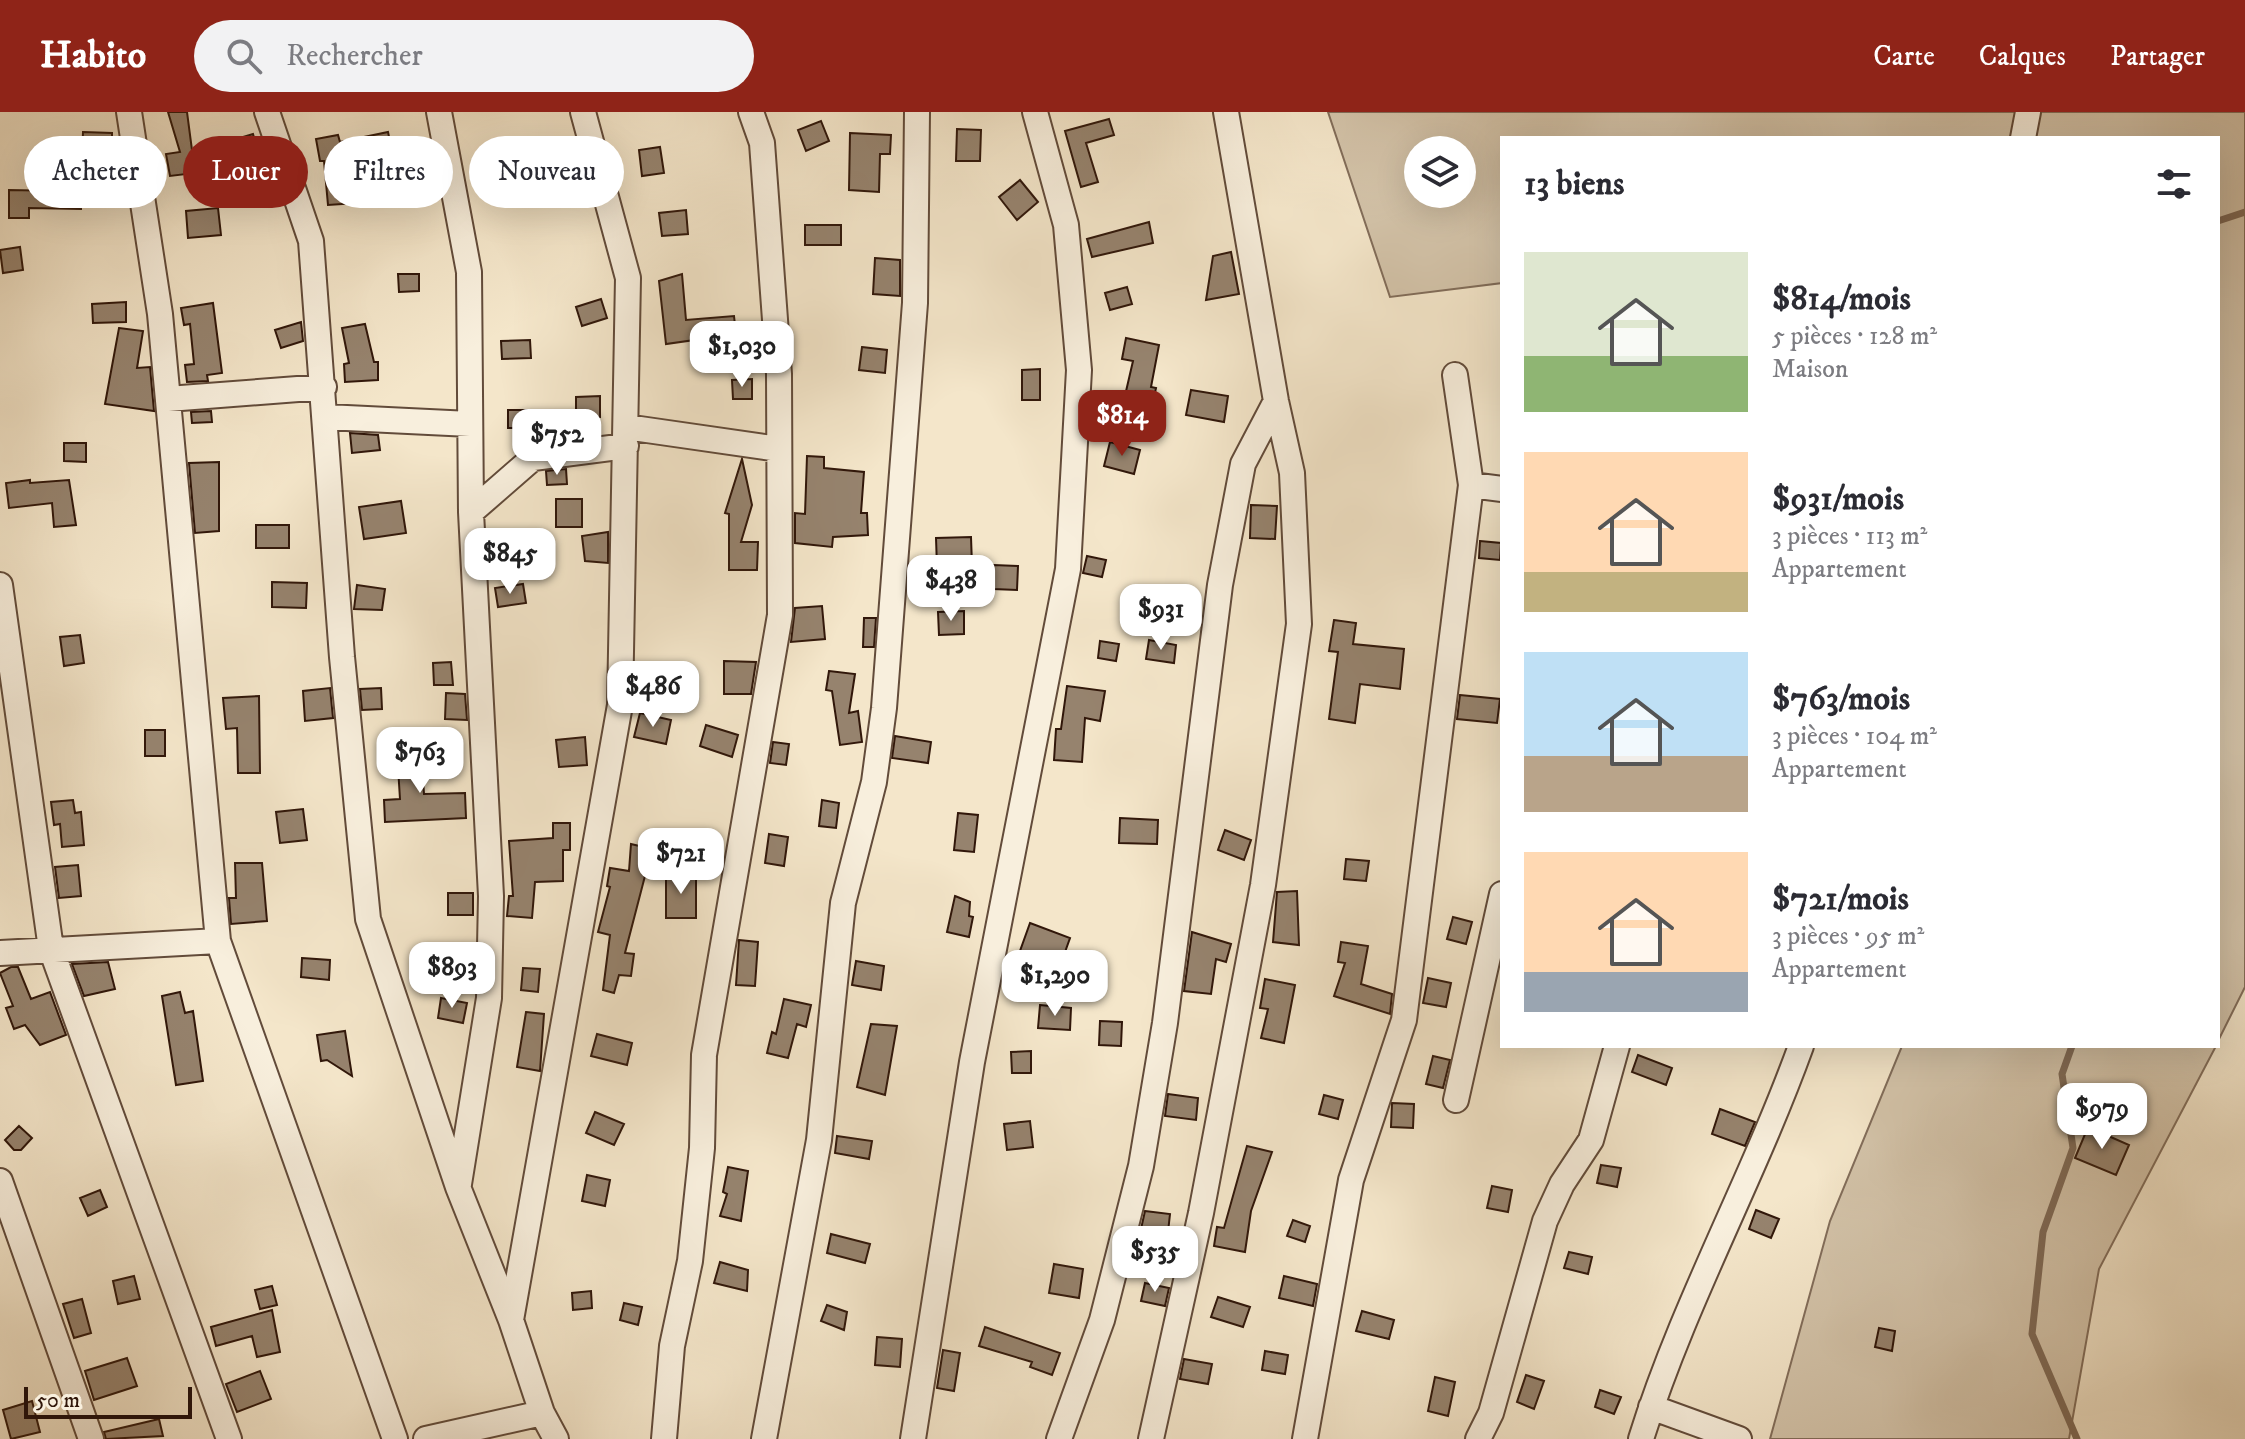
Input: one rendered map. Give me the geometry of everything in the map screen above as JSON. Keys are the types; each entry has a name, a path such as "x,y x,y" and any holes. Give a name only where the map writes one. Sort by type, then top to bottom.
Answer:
{"street":[{"path":"129,112 160,314 218,941 395,1439"},
{"path":"267,112 311,241 342,657 368,919 458,1187 511,1320 542,1413 556,1439"},
{"path":"439,112 469,272 471,512 491,896 489,998 458,1187"},
{"path":"511,1320 620,705 628,278 583,112"},
{"path":"664,1439 672,1346 691,1247 702,1148 704,1055 780,615 779,374 762,143 751,112"},
{"path":"764,1439 821,1127 843,903 874,782 884,708 915,303 917,112"},
{"path":"913,1439 972,1062 1068,569 1079,370 1066,225 1035,112"},
{"path":"1151,1439 1201,1213 1263,885 1299,624 1292,473 1276,401 1226,112"},
{"path":"2023,136 2028,112"},
{"path":"1305,1439 1351,1180 1395,1057 1404,1020 1471,485 1455,375"},
{"path":"168,399 324,387"},
{"path":"1059,1439 1102,1320 1141,1166 1165,1023 1220,585 1243,464 1276,401"},
{"path":"326,417 470,424"},
{"path":"471,512 533,458 626,436 779,449"},
{"path":"1471,485 1500,489"},
{"path":"0,585 51,949 229,1439"},
{"path":"1456,1100 1500,903"},
{"path":"0,953 218,941"},
{"path":"1478,1439 1491,1413 1545,1221 1562,1184 1591,1140 1616,1048"},
{"path":"1641,1439 1651,1407 1775,1117 1800,1048"},
{"path":"0,1181 91,1439"},
{"path":"1651,1407 1739,1439"},
{"path":"426,1439 542,1413"}],"shaded area":[{"path":"1328,112 2245,112 2245,987 2220,1037 2220,136 1500,136 1500,283 1390,297"},
{"path":"1901,1048 2215,1048 2099,1269 2069,1439 1770,1439 1830,1221"}],"building":[{"path":"168,112 187,112 190,136 183,136 183,174 170,176 167,154 180,152"},
{"path":"1109,119 1114,135 1086,143 1098,182 1081,187 1065,131"},
{"path":"821,121 829,141 806,151 798,130"},
{"path":"957,129 981,130 980,161 956,161"},
{"path":"83,132 112,133 112,136 83,136"},
{"path":"388,132 389,136 369,136"},
{"path":"850,133 891,135 890,154 880,154 879,192 849,190"},
{"path":"324,138 324,161 320,161 316,139"},
{"path":"660,147 664,173 642,176 639,150"},
{"path":"1020,180 1038,202 1017,220 999,197"},
{"path":"9,190 24,190 24,208 29,208 29,218 9,218"},
{"path":"218,208 221,235 188,238 186,211"},
{"path":"686,210 688,234 662,236 659,213"},
{"path":"1149,222 1153,243 1092,257 1087,239"},
{"path":"805,225 841,225 841,245 805,245"},
{"path":"20,247 23,270 3,273 0,250"},
{"path":"1231,252 1239,294 1206,300 1213,256"},
{"path":"875,258 900,260 900,296 873,294"},
{"path":"398,274 419,274 419,291 399,292"},
{"path":"682,274 686,320 734,316 738,352 717,354 716,337 666,344 659,281"},
{"path":"1127,287 1132,304 1110,310 1105,293"},
{"path":"601,299 607,318 582,326 576,307"},
{"path":"126,302 126,322 93,323 92,304"},
{"path":"213,303 222,373 207,375 208,381 187,382 185,365 194,364 190,324 184,325 181,308"},
{"path":"301,322 303,341 281,348 275,330"},
{"path":"365,324 374,362 378,362 378,380 345,382 344,364 349,363 342,328"},
{"path":"119,328 143,331 137,368 150,367 154,411 105,404"},
{"path":"1126,338 1159,345 1151,387 1156,388 1152,406 1124,400 1133,361 1122,359"},
{"path":"530,340 531,358 502,359 501,341"},
{"path":"862,347 887,350 885,373 859,370"},
{"path":"1040,369 1040,400 1022,400 1022,370"},
{"path":"752,379 752,399 733,399 732,380"},
{"path":"1191,390 1228,396 1224,422 1186,415"},
{"path":"600,396 600,417 576,418 576,397"},
{"path":"508,410 530,410 530,428 508,428"},
{"path":"211,411 212,422 192,423 191,412"},
{"path":"350,433 378,435 380,450 352,453"},
{"path":"1110,442 1140,450 1134,474 1104,466"},
{"path":"64,443 86,443 86,462 64,461"},
{"path":"807,456 824,457 824,468 864,472 861,513 867,513 868,535 833,537 832,547 795,543 795,513 805,514"},
{"path":"742,459 752,505 741,542 758,542 757,570 729,570 729,514 725,513"},
{"path":"219,462 219,531 195,533 189,463"},
{"path":"566,469 567,484 547,485 546,471"},
{"path":"30,480 30,483 69,480 76,525 54,527 52,503 9,508 6,483"},
{"path":"556,499 582,499 582,527 556,527"},
{"path":"401,501 406,533 364,539 359,507"},
{"path":"1251,505 1277,506 1275,539 1250,538"},
{"path":"256,525 289,525 289,548 256,548"},
{"path":"608,532 608,563 585,561 582,536"},
{"path":"507,536 535,538 533,558 505,556"},
{"path":"971,537 972,565 937,567 936,538"},
{"path":"1480,541 1500,543 1500,560 1479,558"},
{"path":"1087,556 1106,560 1102,577 1083,573"},
{"path":"993,565 1018,566 1017,590 993,589"},
{"path":"272,582 307,583 306,608 272,607"},
{"path":"523,584 526,603 498,607 495,588"},
{"path":"357,585 385,589 382,610 354,609"},
{"path":"822,606 825,639 791,642 795,608"},
{"path":"964,611 964,634 939,635 938,612"},
{"path":"864,618 876,618 874,647 863,647"},
{"path":"1334,620 1356,623 1353,644 1404,649 1400,689 1360,684 1355,723 1329,719 1338,652 1329,651"},
{"path":"80,635 84,663 64,666 60,637"},
{"path":"1149,640 1176,645 1174,663 1146,659"},
{"path":"1100,641 1119,644 1116,661 1098,658"},
{"path":"724,661 756,662 751,694 724,694"},
{"path":"451,662 453,685 434,685 433,663"},
{"path":"829,671 855,674 849,713 858,711 862,742 840,745 832,691 826,690"},
{"path":"1067,686 1105,691 1100,721 1085,718 1082,762 1054,760 1056,729 1061,729"},
{"path":"330,688 333,718 305,721 303,691"},
{"path":"381,688 382,709 362,710 360,689"},
{"path":"446,693 465,694 467,720 445,719"},
{"path":"1460,695 1500,699 1497,723 1457,719"},
{"path":"259,696 260,773 238,773 237,728 226,729 223,698"},
{"path":"640,713 671,720 666,744 634,737"},
{"path":"706,725 738,735 732,757 700,746"},
{"path":"145,730 165,730 165,756 145,756"},
{"path":"895,736 931,742 928,763 892,758"},
{"path":"585,737 587,765 559,767 556,740"},
{"path":"773,742 789,744 786,765 770,763"},
{"path":"421,750 424,794 465,793 466,818 385,822 384,800 400,799 397,751"},
{"path":"73,800 75,813 81,812 84,845 62,847 60,824 54,825 51,802"},
{"path":"822,800 839,803 836,828 819,826"},
{"path":"303,809 307,840 280,843 276,812"},
{"path":"958,813 978,815 974,852 954,850"},
{"path":"1120,818 1158,820 1157,844 1119,843"},
{"path":"553,823 570,823 570,850 563,850 563,881 535,882 532,918 507,916 509,896 513,896 509,841 553,838"},
{"path":"1225,830 1251,840 1244,860 1218,850"},
{"path":"769,834 788,837 784,866 765,863"},
{"path":"631,844 652,849 625,953 634,954 631,976 619,975 614,993 603,990 610,935 598,932 610,887 607,886 610,868 629,871"},
{"path":"1346,859 1369,861 1366,881 1344,879"},
{"path":"235,863 262,863 267,921 231,924 229,898 236,898"},
{"path":"78,865 81,896 59,898 55,867"},
{"path":"666,873 696,873 696,918 666,918"},
{"path":"1297,891 1299,945 1273,942 1277,892"},
{"path":"448,893 473,893 473,915 448,915"},
{"path":"955,896 970,902 969,916 973,917 969,937 947,932"},
{"path":"1453,917 1472,922 1466,944 1447,939"},
{"path":"1030,923 1070,938 1060,966 1020,951"},
{"path":"1192,932 1231,944 1226,962 1216,959 1211,994 1184,991"},
{"path":"739,940 758,942 755,986 736,985"},
{"path":"1341,942 1368,946 1361,984 1392,994 1390,1014 1334,996 1345,963 1338,962"},
{"path":"302,958 330,960 329,980 301,977"},
{"path":"856,961 884,966 881,990 852,985"},
{"path":"108,962 115,989 84,996 72,964"},
{"path":"18,967 31,999 50,992 66,1035 40,1045 25,1025 14,1029 6,1008 13,1006 0,973"},
{"path":"523,968 540,969 538,992 521,990"},
{"path":"1428,978 1451,983 1446,1007 1423,1003"},
{"path":"1265,979 1295,985 1284,1043 1261,1038 1268,1009 1260,1008"},
{"path":"180,992 185,1013 193,1011 203,1081 176,1085 162,996"},
{"path":"441,998 467,1003 463,1023 438,1018"},
{"path":"784,999 811,1005 806,1027 797,1024 788,1058 767,1053 772,1032 776,1034"},
{"path":"1040,1005 1071,1008 1070,1030 1038,1028"},
{"path":"526,1012 544,1014 540,1071 517,1067"},
{"path":"1100,1021 1122,1022 1121,1046 1099,1045"},
{"path":"871,1024 897,1026 885,1095 857,1087"},
{"path":"345,1031 352,1076 327,1060 321,1061 317,1035"},
{"path":"597,1034 632,1043 627,1065 591,1056"},
{"path":"1031,1051 1031,1073 1012,1073 1011,1052"},
{"path":"1638,1055 1672,1068 1666,1085 1632,1072"},
{"path":"1433,1056 1450,1060 1443,1088 1426,1084"},
{"path":"1168,1094 1198,1098 1196,1120 1165,1116"},
{"path":"1324,1095 1343,1100 1338,1119 1319,1114"},
{"path":"1392,1103 1414,1104 1413,1128 1391,1127"},
{"path":"1720,1109 1755,1122 1745,1146 1712,1134"},
{"path":"595,1112 624,1124 614,1145 586,1133"},
{"path":"1030,1121 1033,1147 1007,1150 1004,1124"},
{"path":"19,1126 32,1138 21,1150 14,1150 5,1140"},
{"path":"2088,1127 2129,1145 2116,1175 2075,1158"},
{"path":"837,1136 872,1141 869,1159 835,1153"},
{"path":"1247,1146 1272,1152 1251,1211 1245,1252 1214,1246 1217,1227 1224,1228"},
{"path":"1601,1165 1621,1168 1617,1187 1597,1183"},
{"path":"728,1167 748,1171 741,1221 720,1216 727,1194 723,1192"},
{"path":"587,1175 610,1180 605,1206 582,1201"},
{"path":"1492,1186 1512,1190 1508,1212 1487,1208"},
{"path":"100,1190 107,1207 88,1216 80,1198"},
{"path":"1756,1210 1779,1219 1771,1238 1749,1229"},
{"path":"1145,1211 1170,1214 1168,1232 1141,1229"},
{"path":"1293,1220 1310,1226 1305,1242 1287,1236"},
{"path":"831,1234 870,1244 865,1263 827,1253"},
{"path":"1569,1252 1592,1257 1588,1274 1564,1268"},
{"path":"720,1262 748,1270 747,1291 714,1283"},
{"path":"1054,1264 1083,1269 1079,1298 1049,1293"},
{"path":"134,1276 140,1299 118,1304 113,1281"},
{"path":"1284,1276 1317,1284 1313,1306 1279,1298"},
{"path":"1145,1283 1169,1288 1165,1306 1141,1301"},
{"path":"272,1286 277,1305 260,1309 255,1290"},
{"path":"591,1291 592,1308 573,1310 572,1293"},
{"path":"1218,1297 1250,1307 1243,1327 1211,1317"},
{"path":"82,1299 91,1333 74,1338 63,1304"},
{"path":"624,1303 642,1307 638,1325 620,1320"},
{"path":"827,1305 847,1312 844,1330 821,1321"},
{"path":"272,1310 280,1352 257,1357 252,1336 216,1346 211,1327"},
{"path":"1362,1311 1394,1320 1389,1339 1356,1331"},
{"path":"985,1327 1060,1353 1052,1375 1030,1367 1032,1362 979,1346"},
{"path":"1879,1328 1895,1331 1892,1351 1875,1347"},
{"path":"877,1337 902,1339 900,1367 875,1365"},
{"path":"943,1350 960,1353 954,1391 937,1388"},
{"path":"1265,1351 1288,1355 1285,1374 1262,1370"},
{"path":"127,1358 137,1386 94,1400 85,1371"},
{"path":"1184,1359 1212,1364 1208,1384 1180,1379"},
{"path":"260,1371 271,1399 237,1412 226,1384"},
{"path":"1526,1375 1544,1381 1534,1409 1517,1402"},
{"path":"1435,1377 1455,1382 1448,1416 1428,1411"},
{"path":"1600,1390 1621,1397 1614,1414 1595,1407"},
{"path":"32,1401 40,1432 11,1439 3,1410"},
{"path":"159,1419 163,1436 106,1439 104,1432"}],"waterway":[{"path":"2220,220 2245,212"},
{"path":"2071,1048 2062,1074 2073,1148 2043,1232 2032,1334 2077,1439"}]}
